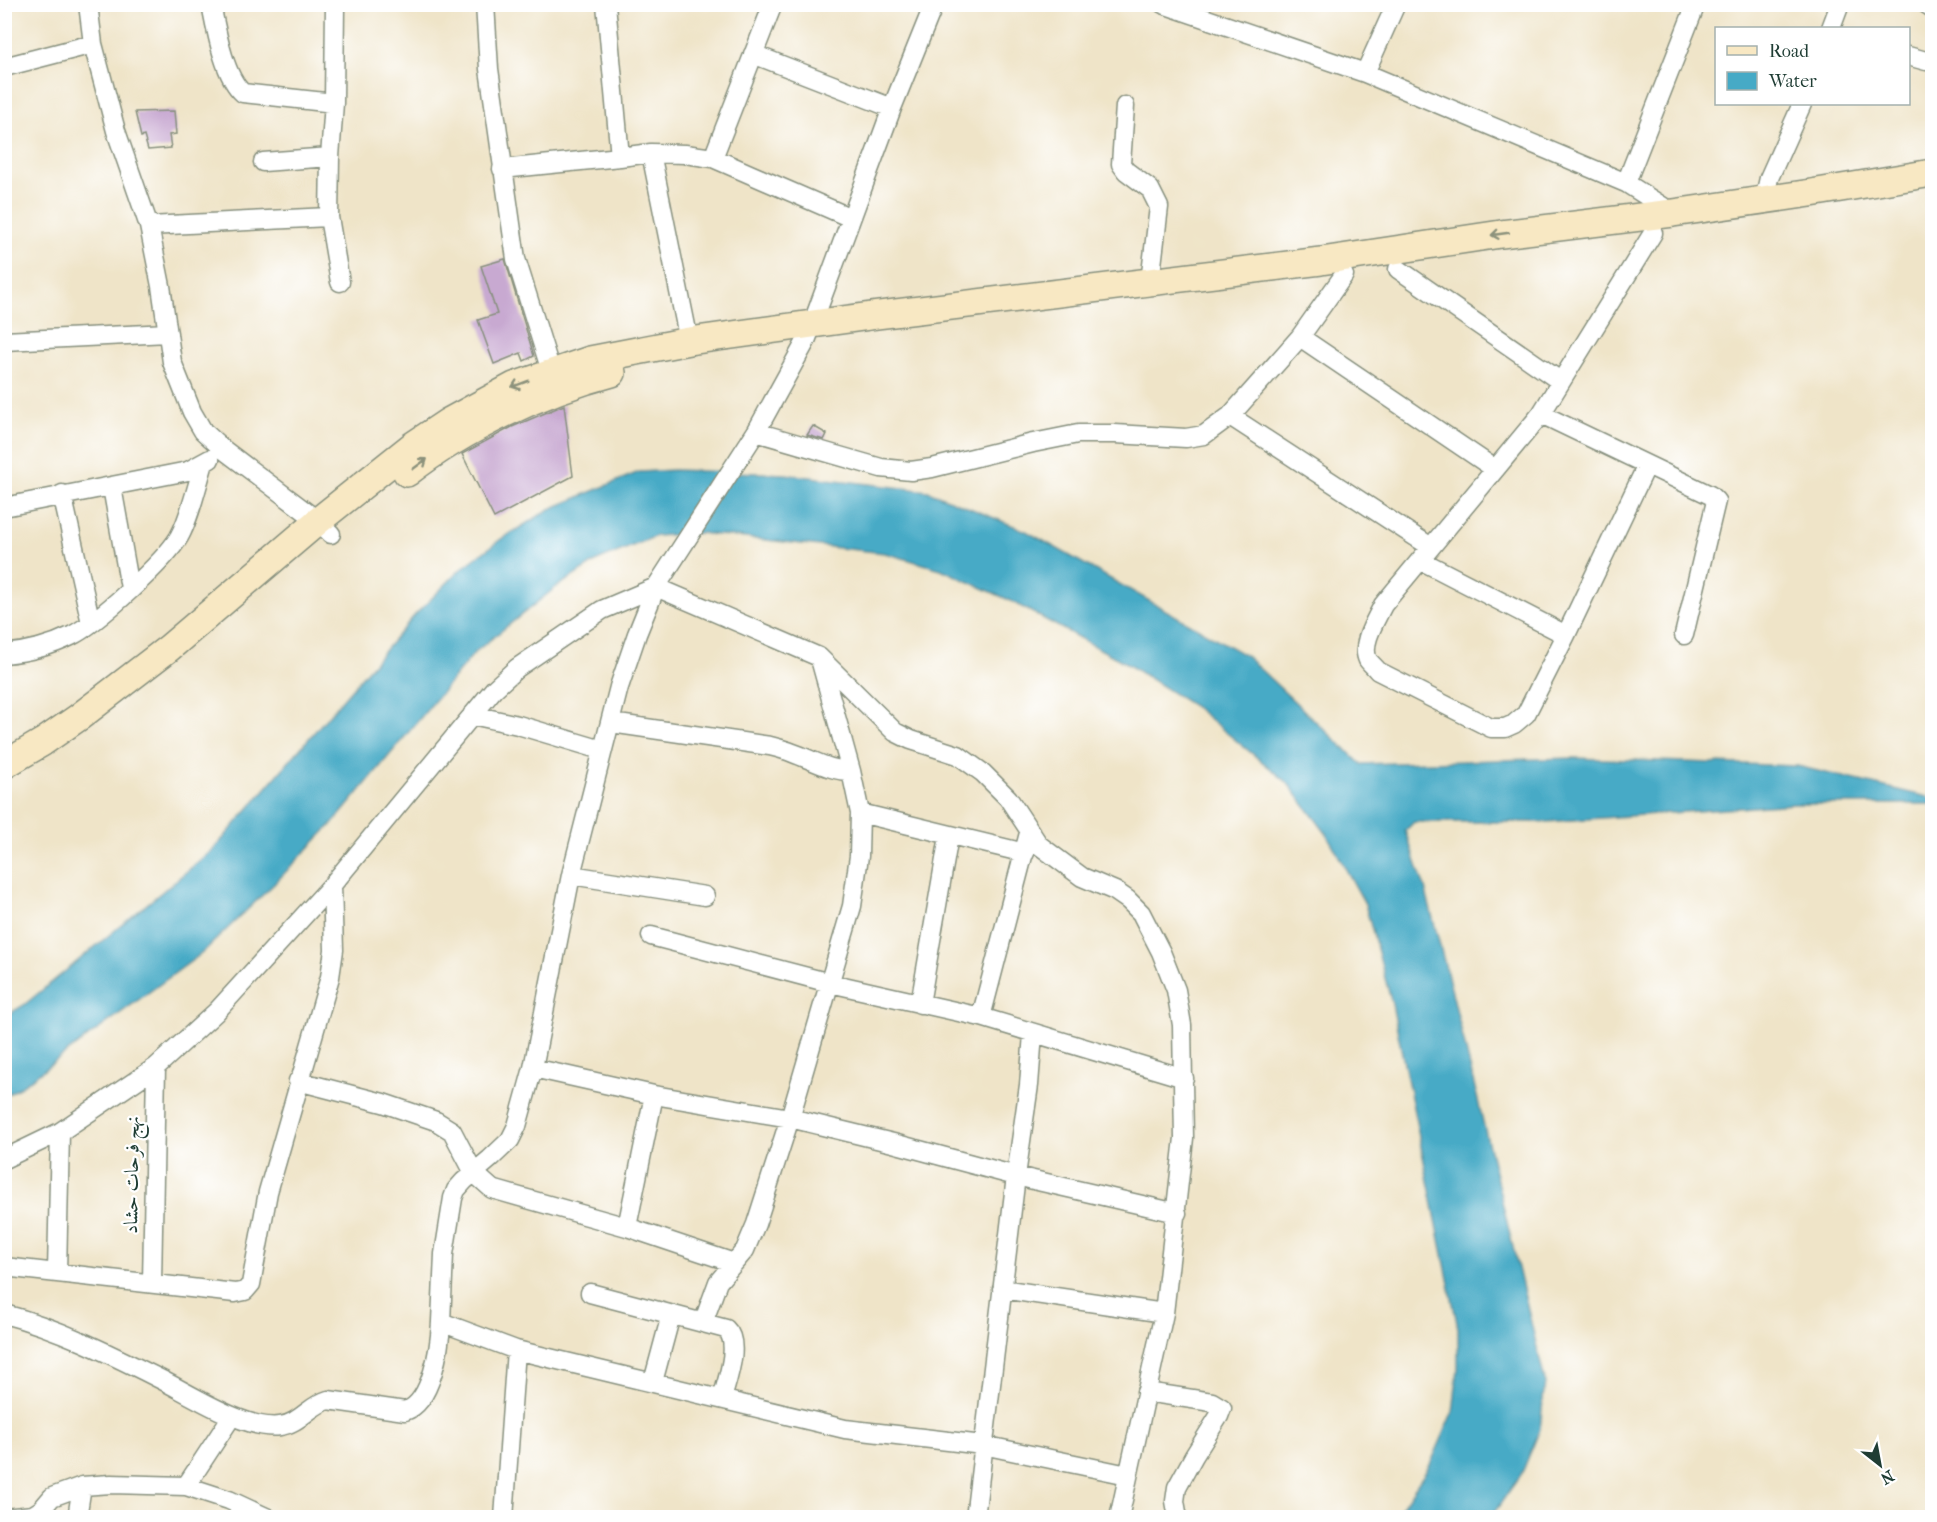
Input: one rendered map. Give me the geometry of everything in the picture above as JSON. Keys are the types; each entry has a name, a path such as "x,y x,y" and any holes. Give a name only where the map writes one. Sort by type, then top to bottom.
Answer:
{"main road":[{"path":"554,382 596,377 663,360 809,333 1150,282 1673,213 1932,173"},
{"path":"4,765 79,717 325,527 453,442 519,406 554,382 614,355 690,341 809,333 1058,309 1344,275 1593,239 1653,233 1932,190"},
{"path":"4,777 47,753 83,728 325,527"}],"street":[{"path":"88,4 93,44 116,131 148,225 172,362 192,412 203,431 224,450 325,527"},
{"path":"211,4 216,30 231,78 243,93 334,103"},
{"path":"335,4 329,217 340,282"},
{"path":"485,4 489,69 501,169 516,259 554,382"},
{"path":"606,4 620,157"},
{"path":"713,158 773,4"},
{"path":"4,1314 72,1337 232,1416 265,1427 282,1426 294,1422 316,1405 328,1400 405,1411 412,1408 423,1395 437,1359 444,1254 453,1198 456,1190 510,1140 517,1126 533,1068 572,875 602,750 619,687 637,634 656,587 743,454 809,333 850,218 934,4"},
{"path":"1163,4 1365,73 1626,183 1673,213"},
{"path":"1365,73 1396,4"},
{"path":"1626,183 1696,4"},
{"path":"1831,27 1840,4"},
{"path":"1926,4 1932,8"},
{"path":"4,67 93,44"},
{"path":"753,54 892,108"},
{"path":"1910,57 1926,61"},
{"path":"1764,200 1769,178 1802,105"},
{"path":"1125,106 1121,164 1126,171 1150,189 1159,207 1150,282"},
{"path":"501,169 651,153 685,154 713,158 850,218"},
{"path":"651,153 690,341"},
{"path":"263,162 330,157"},
{"path":"148,225 329,217"},
{"path":"1647,465 1526,714 1514,724 1505,728 1491,728 1378,671 1368,660 1366,648 1372,626 1383,605 1541,414 1653,233"},
{"path":"1398,268 1560,381"},
{"path":"756,432 881,468 911,471 1078,434 1186,438 1204,435 1230,416 1300,337 1344,275"},
{"path":"4,341 168,333"},
{"path":"1300,337 1495,470"},
{"path":"1541,414 1710,495 1716,501 1684,635"},
{"path":"1230,416 1425,554 1566,635"},
{"path":"4,507 188,471 224,450"},
{"path":"4,654 62,640 91,624 170,552 181,534 204,463"},
{"path":"112,487 130,588"},
{"path":"62,494 91,624"},
{"path":"4,1159 60,1132 156,1067 216,1012 332,885 494,689 556,640 602,610 656,587 819,657 895,732 911,740 958,755 983,773 1008,798 1039,845 1082,877 1115,891 1128,900 1141,914 1161,952 1176,990 1182,1025 1184,1138 1164,1313 1119,1518"},
{"path":"703,1323 718,1282 745,1250 756,1224 790,1118 852,906 859,856 860,813 851,771 819,657"},
{"path":"472,716 518,725 602,750"},
{"path":"610,723 770,746 794,753 816,764 851,771"},
{"path":"860,813 1024,854"},
{"path":"981,1017 1029,833"},
{"path":"920,1004 950,836"},
{"path":"572,875 705,896"},
{"path":"4,1267 235,1293 245,1291 251,1284 268,1192 298,1081 330,977 334,950 332,885"},
{"path":"651,936 830,983 981,1017 1184,1078"},
{"path":"975,1518 1029,1085 1033,1034"},
{"name":"نهج فرحات حشاد","path":"152,1283 156,1067"},
{"path":"533,1068 654,1095 790,1118 1016,1176 1177,1213"},
{"path":"298,1081 383,1102 436,1121 452,1131 474,1173 492,1188 627,1227 734,1263"},
{"path":"627,1227 654,1095"},
{"path":"57,1273 60,1132"},
{"path":"1002,1289 1164,1313"},
{"path":"590,1293 726,1329 731,1334 734,1346 722,1399"},
{"path":"653,1382 671,1315"},
{"path":"441,1322 516,1350 845,1429 983,1445 1128,1475"},
{"path":"504,1518 516,1350"},
{"path":"1146,1392 1212,1402 1222,1408 1177,1487 1175,1501 1178,1518"},
{"path":"186,1486 232,1416"},
{"path":"77,1518 82,1486"},
{"path":"5,1518 33,1515 41,1510 52,1497 82,1486 186,1486 229,1500 268,1518"}],"water":[{"path":"674,470 785,474 928,491 1026,531 1245,655 1361,764 1574,758 1797,766 1932,798 1932,804 1794,804 1546,822 1414,822 1405,831 1425,888 1453,996 1545,1381 1540,1429 1522,1473 1491,1517 1395,1517 1429,1467 1453,1413 1458,1368 1458,1328 1392,1004 1365,904 1326,833 1287,782 1195,707 1124,662 1009,600 941,569 885,553 700,533 656,536 597,561 555,588 475,652 335,821 201,954 5,1096 4,1017 24,1005 214,849 414,616 461,569 501,539 550,509 639,472"}],"building":[{"path":"174,111 176,134 169,135 171,148 148,150 144,136 141,137 135,112"},
{"path":"505,259 534,356 524,361 521,353 494,364 478,320 497,314 481,266"},
{"path":"564,405 573,476 494,518 462,454 512,427"},
{"path":"813,426 827,434 824,440 807,435"}]}
